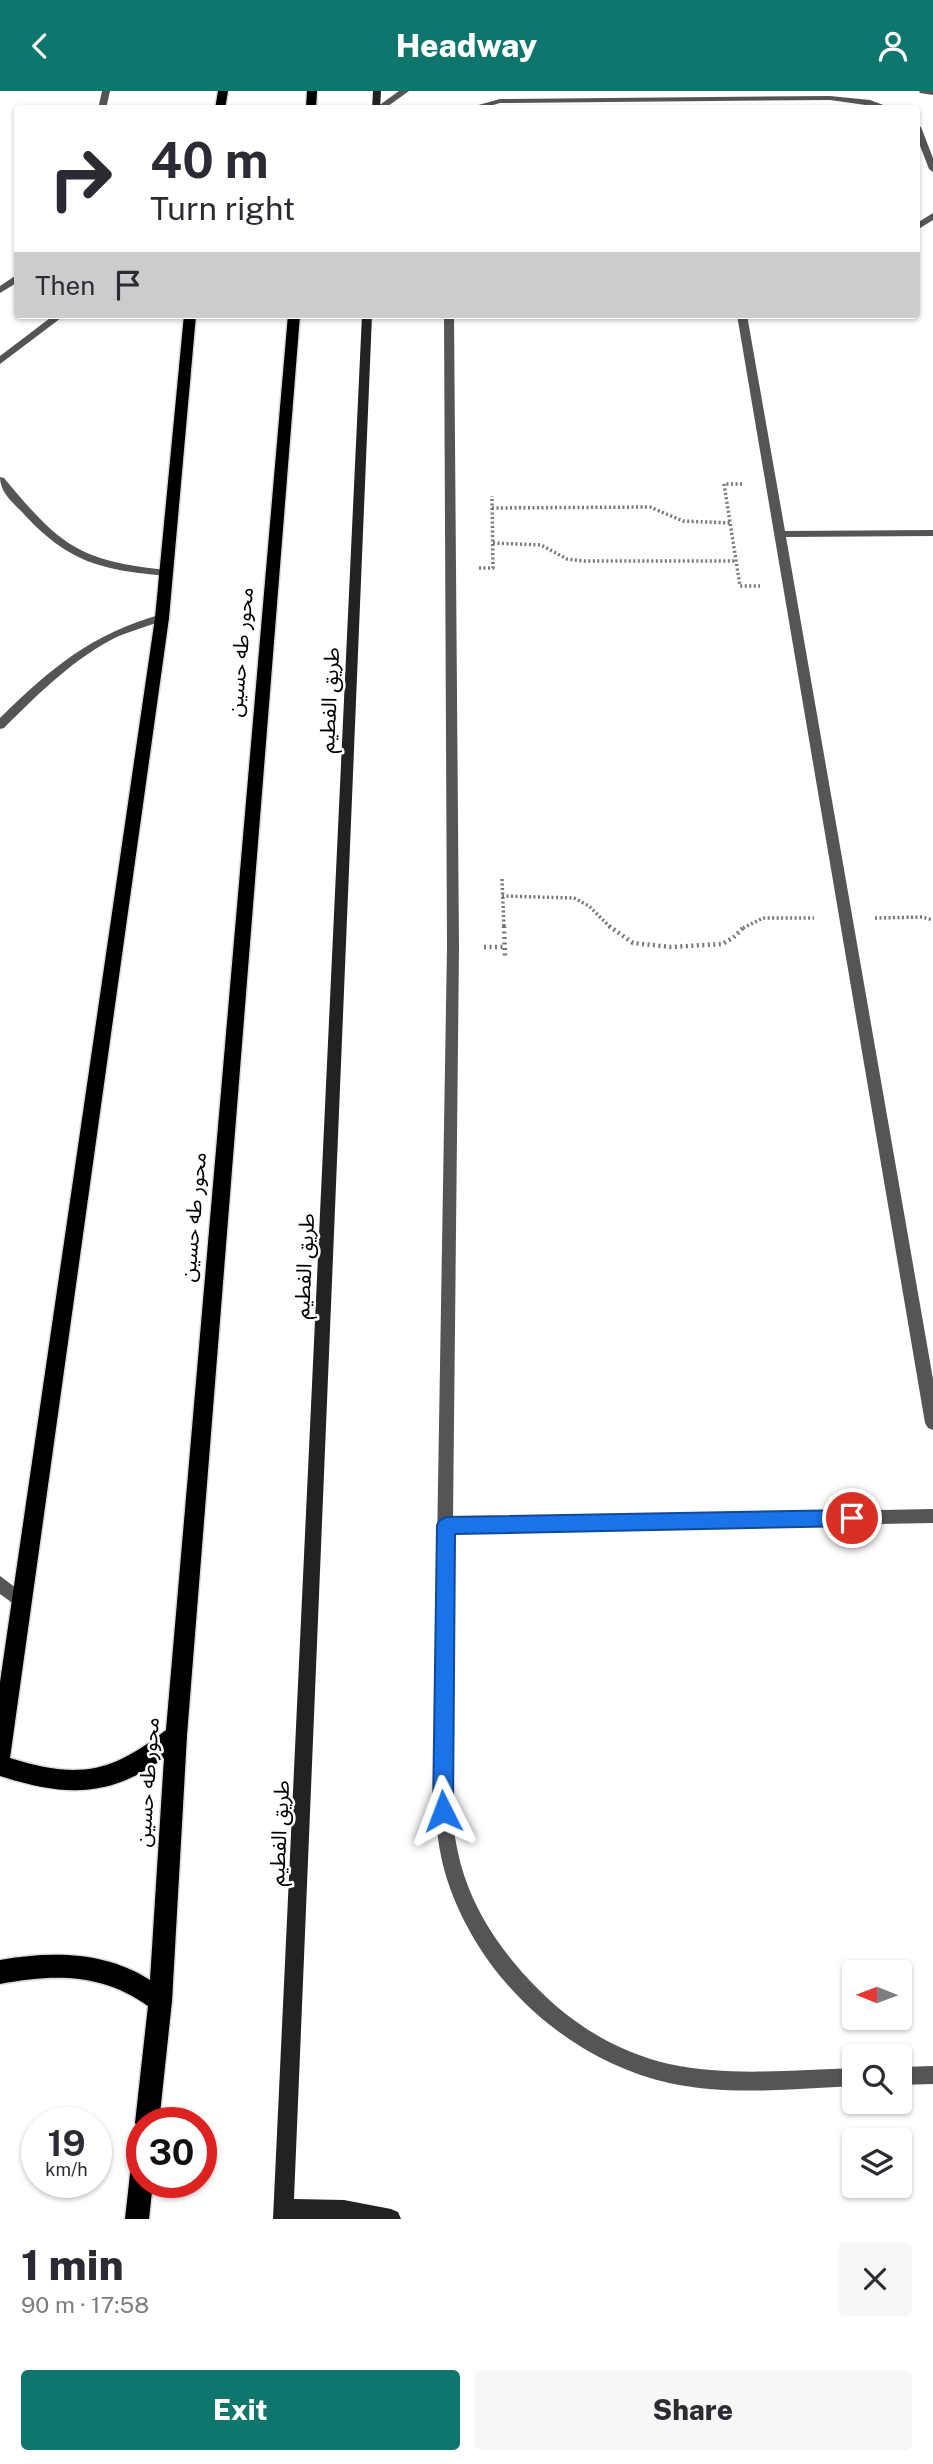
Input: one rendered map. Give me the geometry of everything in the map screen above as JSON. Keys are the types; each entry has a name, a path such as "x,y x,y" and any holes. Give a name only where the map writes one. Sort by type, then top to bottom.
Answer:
{"main road":[{"path":"0,1756 162,618 190,319"},
{"name":"محور طه حسين","path":"149,2107 160,2001 176,1735 294,319"},
{"path":"0,1765 34,1777 63,1782 94,1780 124,1771 152,1756 176,1735"},
{"path":"0,1972 55,1965 91,1968 124,1978 160,2001"},
{"path":"137,2219 139,2198"}],"street":[{"path":"383,105 405,91"},
{"path":"923,91 933,93"},
{"path":"484,105 500,101 830,97 879,105"},
{"path":"920,131 933,169"},
{"path":"0,291 14,280"},
{"path":"0,361 55,319"},
{"name":"طريق الفطيم","path":"283,2214 367,319"},
{"path":"449,319 453,947 442,1785 445,1836 458,1884 483,1938 514,1980 553,2017 607,2051 667,2073 732,2080 842,2077"},
{"path":"743,319 933,1423"},
{"path":"0,479 30,516 65,549 92,562 113,568 167,573"},
{"path":"780,534 933,533"},
{"path":"0,725 29,696 78,658 114,635 162,618"},
{"path":"446,1525 933,1516"},
{"path":"0,1584 22,1602"},
{"path":"912,2076 933,2075"},
{"path":"283,2214 344,2210 391,2219"}],"path":[{"path":"771,483 724,484 740,586 789,586"},
{"path":"492,496 493,568"},
{"path":"492,508 650,507 683,521 730,523"},
{"path":"493,543 541,545 567,559 584,562 736,561"},
{"path":"502,879 505,956"},
{"path":"502,896 583,901 624,939 646,945 722,944 730,942 750,923 766,918 922,917 933,920"}],"route":[{"path":"443,1811 446,1525 852,1518"}]}
